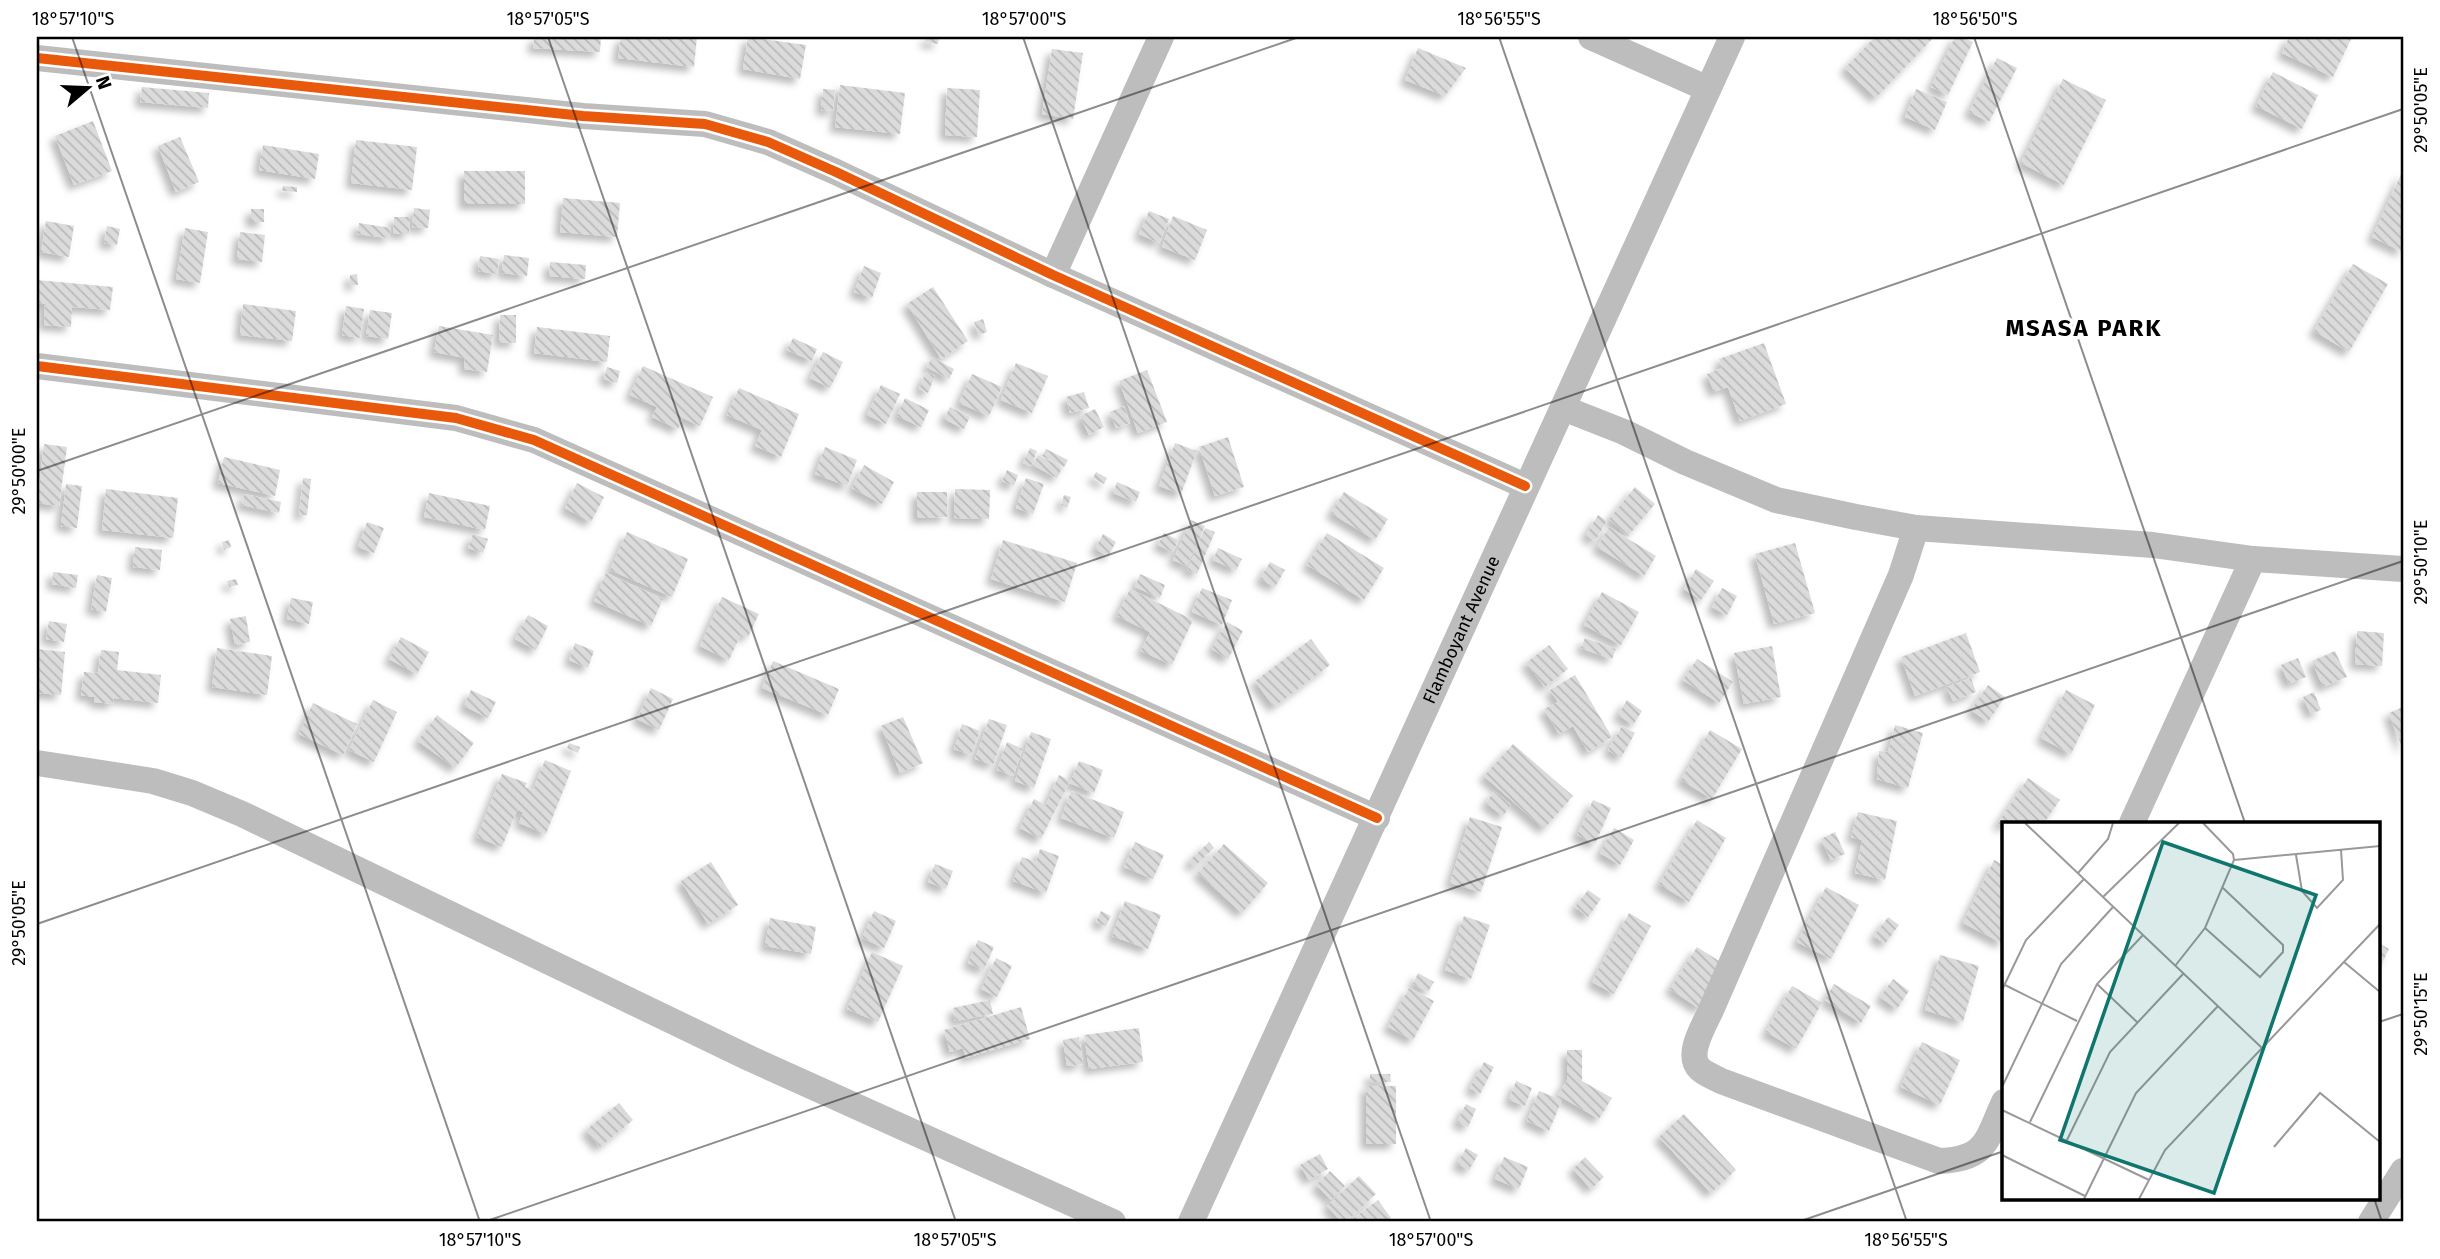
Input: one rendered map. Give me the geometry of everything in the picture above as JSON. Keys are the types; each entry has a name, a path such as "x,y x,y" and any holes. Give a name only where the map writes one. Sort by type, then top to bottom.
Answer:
{"street":[{"path":"1053,275 1161,37"},
{"path":"1591,37 1708,89"},
{"name":"Flamboyant Avenue","path":"1191,1222 1732,37"},
{"path":"37,58 583,116 705,124 779,147 1053,275 1525,486"},
{"path":"37,366 456,418 534,440 1377,818"},
{"path":"1563,408 1776,500 1916,528 2153,545 2253,559 2403,569"},
{"path":"1916,528 1900,575 1706,1022 1694,1057 1699,1069 1721,1081 1939,1161 1960,1160 1974,1154 1984,1144 2002,1106"},
{"path":"2132,822 2253,559"},
{"path":"37,763 153,781 217,803 751,1059 1113,1222"},
{"path":"2371,1222 2403,1171"}],"building":[{"path":"534,37 601,37 600,52 533,48"},
{"path":"621,37 697,37 694,67 618,58"},
{"path":"748,37 806,45 800,79 743,69"},
{"path":"926,37 939,37 938,44 925,42"},
{"path":"1875,37 1934,37 1876,98 1845,68"},
{"path":"1955,37 1973,42 1948,95 1931,87"},
{"path":"2289,37 2352,37 2333,77 2282,53"},
{"path":"1418,48 1466,68 1445,96 1405,80"},
{"path":"1052,49 1083,53 1073,119 1042,114"},
{"path":"1997,58 2017,68 1989,122 1969,112"},
{"path":"2273,72 2318,95 2302,129 2256,106"},
{"path":"2063,79 2106,100 2064,185 2021,163"},
{"path":"840,85 905,93 900,134 835,127"},
{"path":"142,87 209,93 208,108 140,102"},
{"path":"947,88 980,90 977,137 945,135"},
{"path":"823,89 835,90 833,111 821,110"},
{"path":"1916,89 1947,102 1935,130 1905,117"},
{"path":"93,121 112,171 74,185 55,136"},
{"path":"180,137 199,182 176,192 158,146"},
{"path":"356,140 417,147 412,190 351,183"},
{"path":"263,145 319,154 315,179 259,170"},
{"path":"2403,170 2403,252 2372,237"},
{"path":"464,171 525,171 525,204 464,204"},
{"path":"283,186 297,187 297,192 282,191"},
{"path":"563,198 620,203 617,237 560,232"},
{"path":"414,208 430,210 428,228 412,227"},
{"path":"251,209 264,209 264,222 251,222"},
{"path":"1149,211 1169,219 1159,243 1139,234"},
{"path":"1173,216 1207,230 1195,260 1162,247"},
{"path":"394,217 410,217 409,234 393,233"},
{"path":"46,221 74,226 69,257 41,252"},
{"path":"359,223 391,228 389,238 357,234"},
{"path":"107,226 120,229 117,245 104,243"},
{"path":"185,228 208,232 200,283 176,279"},
{"path":"240,232 265,235 262,262 237,259"},
{"path":"504,255 529,258 527,276 502,273"},
{"path":"480,256 499,259 497,274 478,271"},
{"path":"550,262 586,265 585,279 549,276"},
{"path":"2353,264 2388,284 2349,352 2314,331"},
{"path":"864,266 881,273 872,298 854,292"},
{"path":"357,274 358,285 350,285 350,275"},
{"path":"37,280 113,287 110,310 72,307 71,327 44,325 45,304 37,303"},
{"path":"933,287 968,341 941,359 907,304"},
{"path":"243,304 296,311 292,341 240,335"},
{"path":"346,306 364,309 360,338 342,335"},
{"path":"370,310 392,313 388,339 366,336"},
{"path":"500,315 516,315 516,343 499,342"},
{"path":"983,319 987,332 979,335 974,322"},
{"path":"439,326 493,335 487,372 464,369 465,358 434,352"},
{"path":"537,327 610,336 607,362 534,353"},
{"path":"793,338 817,349 812,361 787,350"},
{"path":"1764,343 1786,404 1740,421 1728,387 1714,392 1707,374 1722,368 1719,359"},
{"path":"823,352 843,362 830,388 810,378"},
{"path":"932,357 954,369 949,379 927,367"},
{"path":"1016,363 1048,376 1032,413 1001,400"},
{"path":"643,366 713,397 700,426 683,418 678,429 652,417 657,407 630,395"},
{"path":"607,367 620,371 617,383 604,379"},
{"path":"1147,370 1167,422 1138,433 1119,381"},
{"path":"926,372 935,376 928,393 919,389"},
{"path":"972,374 1002,387 989,416 959,403"},
{"path":"881,385 900,394 886,424 867,415"},
{"path":"739,388 799,414 781,457 755,446 762,430 727,415"},
{"path":"1084,392 1089,408 1070,413 1066,397"},
{"path":"905,398 929,410 921,427 897,416"},
{"path":"1124,406 1130,423 1116,428 1110,412"},
{"path":"950,407 970,417 964,429 944,419"},
{"path":"1095,409 1104,427 1089,435 1080,416"},
{"path":"1228,437 1244,487 1215,496 1199,447"},
{"path":"1175,443 1197,451 1181,494 1159,486"},
{"path":"44,444 67,447 59,506 37,503"},
{"path":"825,447 857,460 847,486 815,474"},
{"path":"1030,448 1037,451 1031,466 1023,463"},
{"path":"1046,449 1068,460 1064,467 1042,456"},
{"path":"1038,455 1062,468 1057,478 1033,465"},
{"path":"224,457 280,470 275,496 218,483"},
{"path":"864,465 894,482 882,504 852,488"},
{"path":"1007,470 1018,475 1014,486 1002,481"},
{"path":"1096,472 1107,478 1104,484 1093,478"},
{"path":"303,478 311,479 307,515 299,515"},
{"path":"1026,478 1044,484 1033,514 1016,508"},
{"path":"1117,482 1140,492 1136,502 1113,493"},
{"path":"577,483 604,497 591,522 565,508"},
{"path":"66,484 82,486 77,528 61,526"},
{"path":"1635,487 1655,504 1628,536 1609,519"},
{"path":"106,489 178,498 173,538 102,530"},
{"path":"955,489 990,490 989,519 954,518"},
{"path":"917,492 947,492 947,517 917,518"},
{"path":"1344,492 1388,519 1375,540 1331,513"},
{"path":"429,493 490,506 485,530 424,517"},
{"path":"244,494 281,502 279,513 242,505"},
{"path":"1064,495 1071,497 1067,508 1061,505"},
{"path":"1598,515 1607,521 1595,541 1586,535"},
{"path":"1191,520 1205,526 1187,566 1173,560"},
{"path":"367,522 384,528 374,553 358,547"},
{"path":"1609,527 1656,556 1644,576 1597,547"},
{"path":"1205,528 1215,532 1197,574 1187,570"},
{"path":"627,532 688,559 672,597 610,570"},
{"path":"1164,533 1178,540 1173,552 1158,545"},
{"path":"1327,533 1384,568 1364,600 1307,565"},
{"path":"473,534 488,539 483,553 468,548"},
{"path":"1103,534 1116,542 1108,556 1095,549"},
{"path":"229,540 231,547 224,550 222,542"},
{"path":"1003,540 1077,563 1065,602 991,579"},
{"path":"1795,543 1815,613 1774,624 1755,554"},
{"path":"135,547 162,550 160,570 133,567"},
{"path":"1218,548 1242,559 1236,570 1213,560"},
{"path":"1270,562 1285,570 1275,587 1260,579"},
{"path":"1696,569 1714,581 1701,600 1684,589"},
{"path":"53,572 78,575 76,588 52,584"},
{"path":"606,573 663,599 651,626 594,601"},
{"path":"1140,574 1165,585 1160,598 1135,587"},
{"path":"97,575 112,578 106,612 91,609"},
{"path":"236,579 238,585 229,587 227,581"},
{"path":"1202,588 1232,600 1222,625 1192,612"},
{"path":"1722,588 1737,596 1727,615 1712,607"},
{"path":"1130,589 1193,620 1172,665 1141,651 1150,632 1117,616"},
{"path":"1602,592 1639,612 1621,645 1584,625"},
{"path":"722,597 759,614 748,637 741,634 729,660 700,646"},
{"path":"291,598 313,602 309,624 287,619"},
{"path":"528,615 548,626 536,650 515,639"},
{"path":"246,616 250,642 235,645 230,619"},
{"path":"49,621 67,624 64,642 46,639"},
{"path":"1227,622 1243,631 1228,659 1212,649"},
{"path":"2357,631 2384,633 2382,666 2355,664"},
{"path":"1966,633 1980,672 1915,696 1901,657"},
{"path":"401,637 429,652 417,674 389,659"},
{"path":"1585,638 1616,649 1612,659 1581,648"},
{"path":"1311,639 1330,665 1274,707 1255,681"},
{"path":"575,643 594,651 588,668 569,660"},
{"path":"1549,645 1568,669 1545,687 1526,663"},
{"path":"1772,646 1781,697 1744,704 1734,653"},
{"path":"217,648 272,656 267,695 212,687"},
{"path":"37,649 65,652 61,695 37,693"},
{"path":"101,650 119,652 117,670 161,675 158,703 114,698 113,704 94,702 95,697 81,695 84,672 98,673"},
{"path":"2335,651 2347,677 2323,687 2312,661"},
{"path":"2298,658 2306,677 2289,684 2281,665"},
{"path":"1697,659 1733,682 1719,703 1683,680"},
{"path":"773,661 839,689 828,715 762,688"},
{"path":"1575,675 1612,737 1588,752 1573,726 1559,734 1544,709 1558,702 1550,690"},
{"path":"1971,678 1976,692 1953,701 1947,687"},
{"path":"1988,685 2005,697 1988,722 1971,710"},
{"path":"651,688 673,699 659,730 637,719"},
{"path":"471,690 496,702 488,718 464,706"},
{"path":"2066,690 2095,705 2071,754 2041,738"},
{"path":"2314,692 2321,710 2311,714 2303,697"},
{"path":"373,700 397,712 374,762 349,750"},
{"path":"1627,700 1642,711 1633,725 1618,715"},
{"path":"313,703 357,724 343,755 299,734"},
{"path":"2403,707 2403,750 2389,713"},
{"path":"437,715 474,743 455,768 418,741"},
{"path":"903,717 923,763 900,773 881,726"},
{"path":"989,719 1007,725 993,765 975,759"},
{"path":"962,724 980,731 971,755 954,749"},
{"path":"1895,725 1923,733 1908,788 1877,779 1879,751 1888,752"},
{"path":"1622,726 1635,733 1621,758 1608,750"},
{"path":"1710,730 1742,749 1712,799 1681,780"},
{"path":"1031,732 1051,739 1034,788 1015,781"},
{"path":"1007,742 1023,749 1013,776 997,770"},
{"path":"569,743 580,747 578,753 567,748"},
{"path":"1513,744 1573,796 1544,829 1484,776"},
{"path":"545,760 571,771 546,834 519,823 523,812 517,810 502,847 477,837 502,774 527,783 525,787 533,790"},
{"path":"1079,761 1103,770 1094,793 1069,783 1041,839 1020,828 1034,799 1046,805 1059,775 1071,781"},
{"path":"2028,778 2060,800 2045,822 2002,822 2002,826 1998,823"},
{"path":"1071,791 1124,812 1114,838 1061,818"},
{"path":"1494,791 1511,805 1503,816 1486,803"},
{"path":"1593,800 1611,808 1595,844 1577,835"},
{"path":"1858,812 1897,821 1885,880 1855,873 1862,840 1851,837"},
{"path":"1470,817 1502,827 1481,892 1450,883"},
{"path":"1697,820 1726,838 1689,902 1659,884"},
{"path":"1614,828 1634,840 1620,865 1600,853"},
{"path":"1835,832 1845,854 1831,860 1821,839"},
{"path":"1135,842 1164,855 1153,879 1124,867"},
{"path":"1209,842 1214,848 1194,867 1189,861"},
{"path":"1224,844 1268,883 1242,913 1198,873"},
{"path":"1040,849 1059,856 1046,893 1013,881 1022,857 1036,862"},
{"path":"1994,860 2002,864 2002,943 1963,923"},
{"path":"711,862 738,905 708,924 681,881"},
{"path":"935,864 953,871 946,889 928,882"},
{"path":"1826,887 1859,905 1831,959 1797,942"},
{"path":"1588,890 1601,899 1588,917 1575,907"},
{"path":"1125,901 1161,915 1148,949 1112,936"},
{"path":"874,911 896,921 884,948 862,938"},
{"path":"1101,911 1111,916 1106,926 1096,922"},
{"path":"1629,913 1651,926 1614,994 1592,982"},
{"path":"1464,916 1490,925 1471,979 1445,970"},
{"path":"1888,917 1899,925 1885,944 1874,936"},
{"path":"770,918 816,927 811,954 765,946"},
{"path":"978,940 994,947 984,970 968,963"},
{"path":"2380,944 2389,949 2380,967"},
{"path":"1697,947 1727,966 1700,1009 1670,989"},
{"path":"872,952 903,966 878,1022 847,1009"},
{"path":"1940,955 1979,966 1963,1022 1925,1010"},
{"path":"996,958 1012,966 997,997 981,989"},
{"path":"1418,973 1434,982 1428,992 1413,984"},
{"path":"1893,979 1909,991 1897,1009 1880,997"},
{"path":"1834,984 1871,1006 1861,1023 1825,1000"},
{"path":"1792,986 1822,1003 1796,1049 1766,1032"},
{"path":"1409,988 1434,1001 1413,1040 1388,1027"},
{"path":"990,1000 993,1014 955,1021 953,1008"},
{"path":"1021,1007 1030,1039 966,1058 963,1048 950,1052 944,1030"},
{"path":"1139,1028 1143,1062 1089,1069 1084,1035"},
{"path":"1079,1037 1083,1064 1067,1066 1063,1040"},
{"path":"1922,1042 1960,1060 1940,1105 1901,1087"},
{"path":"1567,1050 1582,1050 1582,1081 1612,1098 1599,1119 1558,1095 1567,1080"},
{"path":"1484,1062 1494,1067 1480,1094 1470,1088"},
{"path":"1370,1074 1390,1074 1391,1082 1370,1082"},
{"path":"1516,1081 1532,1088 1525,1106 1509,1100"},
{"path":"1366,1086 1396,1086 1396,1144 1366,1144"},
{"path":"1539,1091 1562,1100 1549,1131 1527,1121"},
{"path":"619,1103 633,1120 600,1147 586,1130"},
{"path":"1466,1104 1476,1109 1468,1127 1457,1122"},
{"path":"1684,1114 1736,1170 1711,1193 1659,1137"},
{"path":"1466,1148 1478,1155 1469,1170 1457,1164"},
{"path":"1320,1154 1328,1169 1309,1180 1300,1165"},
{"path":"1504,1157 1528,1167 1519,1189 1495,1179"},
{"path":"1585,1157 1604,1177 1591,1189 1573,1169"},
{"path":"1330,1171 1345,1186 1331,1200 1316,1185"},
{"path":"1359,1176 1376,1194 1346,1222 1342,1222 1327,1206"},
{"path":"1378,1200 1391,1218 1386,1222 1348,1222"}],"cycle path":[{"path":"37,58 583,116 705,124 768,142 1053,275 1525,486"},
{"path":"37,366 456,418 534,440 1377,818"}],"district":[{"name":"MSASA PARK","path":"2084,328"}]}
